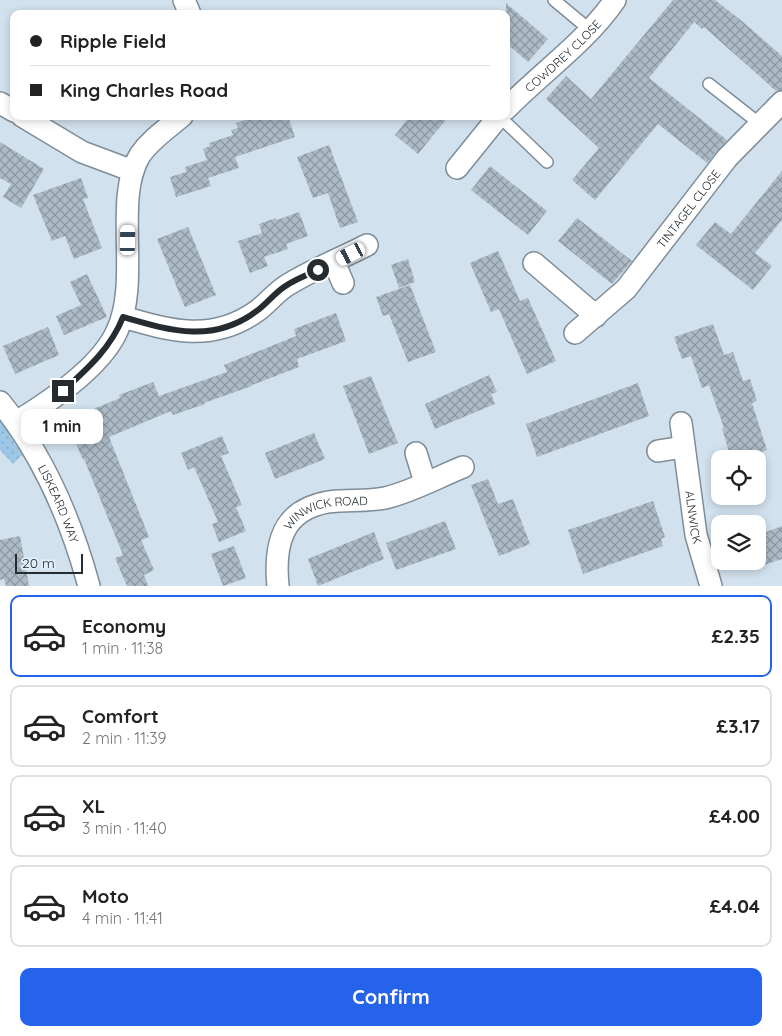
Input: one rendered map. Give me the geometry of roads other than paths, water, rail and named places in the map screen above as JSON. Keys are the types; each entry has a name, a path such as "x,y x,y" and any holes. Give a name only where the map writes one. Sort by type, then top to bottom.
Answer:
{"street":[{"name":"COWDREY CLOSE","path":"510,105 537,77 590,30 615,0"},
{"name":"TINTAGEL CLOSE","path":"575,333 626,289 706,184 782,102"},
{"path":"30,120 82,152 133,171"},
{"path":"16,422 44,404 83,372 117,333 126,302 129,206 133,171 140,156 153,140 177,120"},
{"path":"457,168 496,120"},
{"path":"123,317 168,329 211,332 242,320 258,311 284,287 367,245"},
{"path":"334,262 343,283"},
{"path":"534,263 596,316"},
{"name":"LISKEARD WAY","path":"0,402 16,422 39,458 59,498 89,586"},
{"name":"ALNWICK","path":"681,423 696,535 711,586"},
{"path":"658,451 683,447"},
{"path":"416,454 425,482"},
{"name":"WINWICK ROAD","path":"278,586 276,559 279,542 293,519 302,511 315,505 329,502 384,498 463,468"}],"lane":[{"path":"554,0 590,30"},
{"path":"709,84 760,124"},
{"path":"503,120 547,162"}]}
